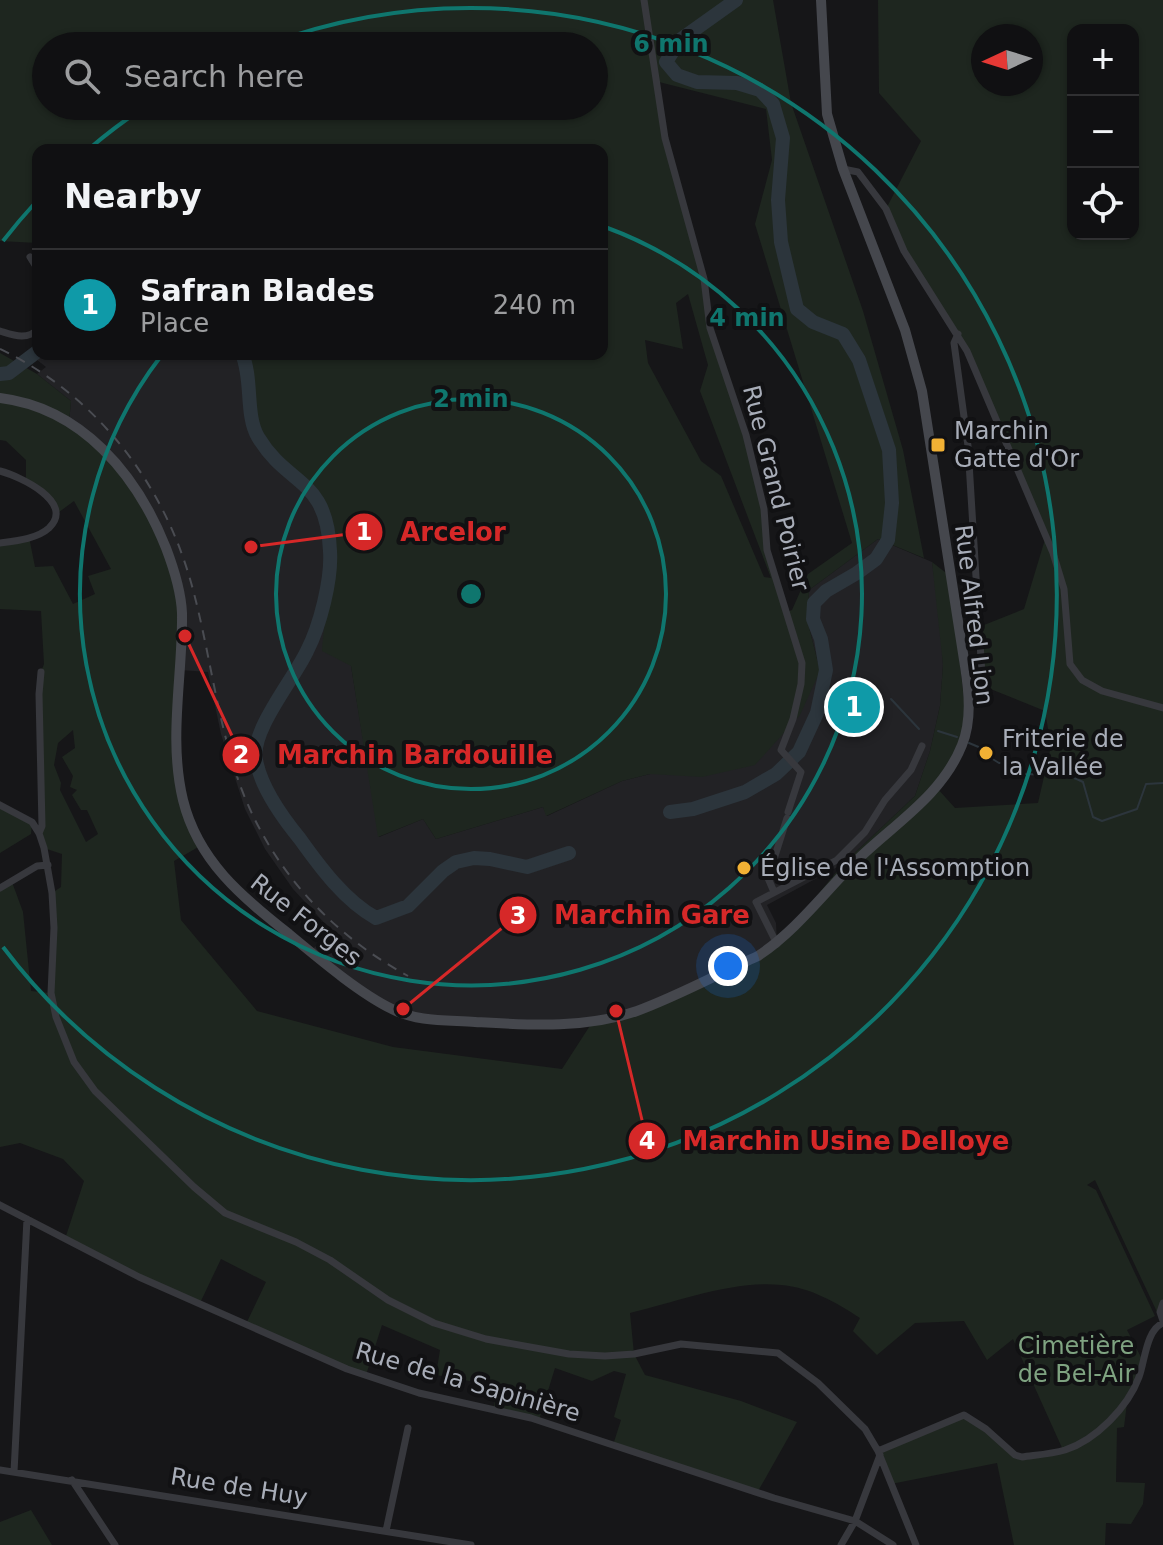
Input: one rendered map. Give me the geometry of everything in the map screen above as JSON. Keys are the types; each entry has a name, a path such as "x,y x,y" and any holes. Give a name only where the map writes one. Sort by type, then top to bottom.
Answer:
{"main road":[{"name":"Rue Alfred Lion","path":"777,944 853,864 937,788 950,771 963,743 969,696 922,391 905,330 843,169 827,114 821,0"},
{"name":"Rue Forges","path":"0,398 25,401 69,422 100,444 137,489 161,535 181,596 176,735 178,769 183,801 200,846 239,895 331,968 391,1009 419,1019 542,1026 593,1021 636,1011 758,956 777,944"}],"street":[{"name":"Rue Grand Poirier","path":"644,0 665,138 704,279 710,328 746,435 764,509 767,550 802,663 793,719 781,750 801,772 768,878 774,892"},
{"path":"843,169 858,172 886,209 904,251 958,334 1053,553 1064,589 1070,664 1082,680 1102,691 1163,708"},
{"path":"0,331 21,337 32,334"},
{"path":"958,334 954,343 968,446 982,675 969,696"},
{"path":"0,471 12,474 45,493 54,506 55,515 49,527 40,534 0,543"},
{"path":"39,833 42,826 41,672"},
{"path":"777,944 756,902 837,860 865,832 885,800 911,770 922,746"},
{"path":"0,805 32,822 39,833 48,865 54,928 50,960 51,993 56,1017 74,1062 95,1091 225,1213 296,1242 330,1260 388,1300 423,1317 486,1339 569,1354 605,1356 634,1354 681,1344 778,1353 818,1383 857,1421 879,1453 916,1545"},
{"path":"0,888 37,866 48,865"},
{"name":"Rue de la Sapinière","path":"0,1205 139,1277 347,1369 419,1393 531,1418 774,1498 855,1521 893,1545"},
{"path":"14,1472 27,1219"},
{"path":"841,1545 855,1521 879,1453 964,1415 986,1429 1015,1455 1022,1457 1063,1450 1097,1431 1118,1411 1137,1382 1154,1329 1163,1322 1160,1312 1163,1303"},
{"path":"386,1531 408,1428"},
{"name":"Rue de Huy","path":"0,1470 471,1545"},
{"path":"72,1480 115,1545"}],"shaded area":[{"path":"37,360 245,360 256,435 287,469 313,491 325,514 330,553 326,587 351,666 379,837 423,819 436,839 543,807 547,816 622,781 650,774 820,671 808,623 809,590 878,539 932,562 940,617 943,665 940,706 930,751 915,796 843,864 767,905 776,923 777,944 636,1011 592,1021 419,1019 391,1009 311,952 329,928 293,889 265,849 245,809 221,734 208,672 180,670 69,422 71,401 37,374 46,367"}],"green space":[{"path":"0,0 773,0 791,103 863,311 903,450 924,558 878,539 809,590 808,623 820,671 800,715 755,765 702,777 650,774 622,781 546,816 543,807 436,839 423,819 378,837 351,666 322,651 329,566 326,522 311,489 272,456 260,441 253,422 244,360 608,360 608,144 32,144 32,243 0,241","holes":["655,81 766,109 772,160 755,224 852,543 808,574 792,610 787,612 767,550 757,474 710,328 704,279 665,138","688,294 708,365 700,391 771,578 764,577 721,476 701,461 648,363 645,340 683,349 676,303"]},
{"name":"Cimetière de Bel-Air","path":"878,0 1163,0 1163,1303 1157,1312 1095,1180 1087,1185 1096,1190 1155,1316 1127,1330 1144,1363 1128,1395 1124,1427 1117,1428 1116,1482 1145,1483 1143,1504 1131,1524 1106,1523 1105,1545 1014,1545 997,1463 891,1484 878,1451 964,1415 1015,1455 1063,1450 1013,1339 987,1360 964,1321 915,1323 877,1355 853,1331 860,1318 823,1297 792,1286 763,1284 725,1289 630,1313 634,1354 645,1375 741,1401 797,1422 757,1493 613,1445 621,1420 614,1417 626,1374 614,1371 592,1381 555,1368 539,1420 493,1409 498,1386 436,1375 440,1350 382,1325 366,1375 246,1324 266,1282 221,1259 200,1303 65,1239 84,1181 63,1159 20,1143 0,1147 0,888 12,882 23,912 31,991 50,993 52,893 61,887 62,854 44,848 39,833 41,672 44,664 41,611 0,609 0,543 29,537 35,567 53,566 73,604 95,594 88,576 111,569 74,501 55,515 54,506 26,482 26,460 6,441 0,440 0,353 37,374 71,401 69,422 137,489 178,581 178,769 200,846 174,861 181,920 257,1011 393,1047 562,1069 593,1021 636,1011 777,944 843,864 915,796 930,751 940,706 943,665 932,562 950,576 967,726 937,788 955,808 1038,803 1051,746 1045,711 988,688 982,675 979,627 1024,609 1046,536 967,351 904,251 886,209 921,141 879,93","holes":["73,730 75,748 62,757 73,776 70,787 77,790 72,795 81,810 87,810 98,834 86,842 60,790 61,783 54,765 58,743"]},
{"path":"0,805 32,822 31,834 0,853"},
{"path":"31,1510 52,1545 0,1545 0,1522"}],"waterway":[{"path":"670,812 693,809 745,792 776,774 799,752 817,713 826,670 821,639 813,619 814,603 826,591 876,559 888,540 892,503 889,450 859,360 843,334 813,322 797,309 781,242 778,200 783,138 773,104 760,90 737,83 697,82 677,75 666,62 680,40 736,0"},
{"path":"0,374 9,373 32,356"},
{"path":"244,360 250,408 258,437 281,466 314,496 322,509 330,551 327,588 312,641 266,720 256,748 262,781 279,812 334,883 376,918 408,906 456,862 474,858 490,859 527,867 569,853"},
{"path":"891,699 919,729"},
{"path":"938,731 957,737"},
{"path":"969,743 981,748"},
{"path":"991,758 999,763 1013,762 1025,774 1061,775 1083,782 1093,817 1102,821 1137,809 1146,784 1163,783"}],"railway":[{"path":"0,349 35,368 67,391 122,446 144,478 180,548 204,636 225,736 253,816 286,871 329,919 380,959 408,976"}],"place":[{"name":"Marchin Gatte d'Or","path":"938,445"},
{"name":"Arcelor","path":"251,547"},
{"name":"Marchin Bardouille","path":"185,636"},
{"name":"Safran Blades","path":"854,707"},
{"name":"Friterie de la Vallée","path":"986,753"},
{"name":"Église de l'Assomption","path":"744,868"},
{"name":"Marchin Gare","path":"403,1009"},
{"name":"Marchin Usine Delloye","path":"616,1011"}]}
